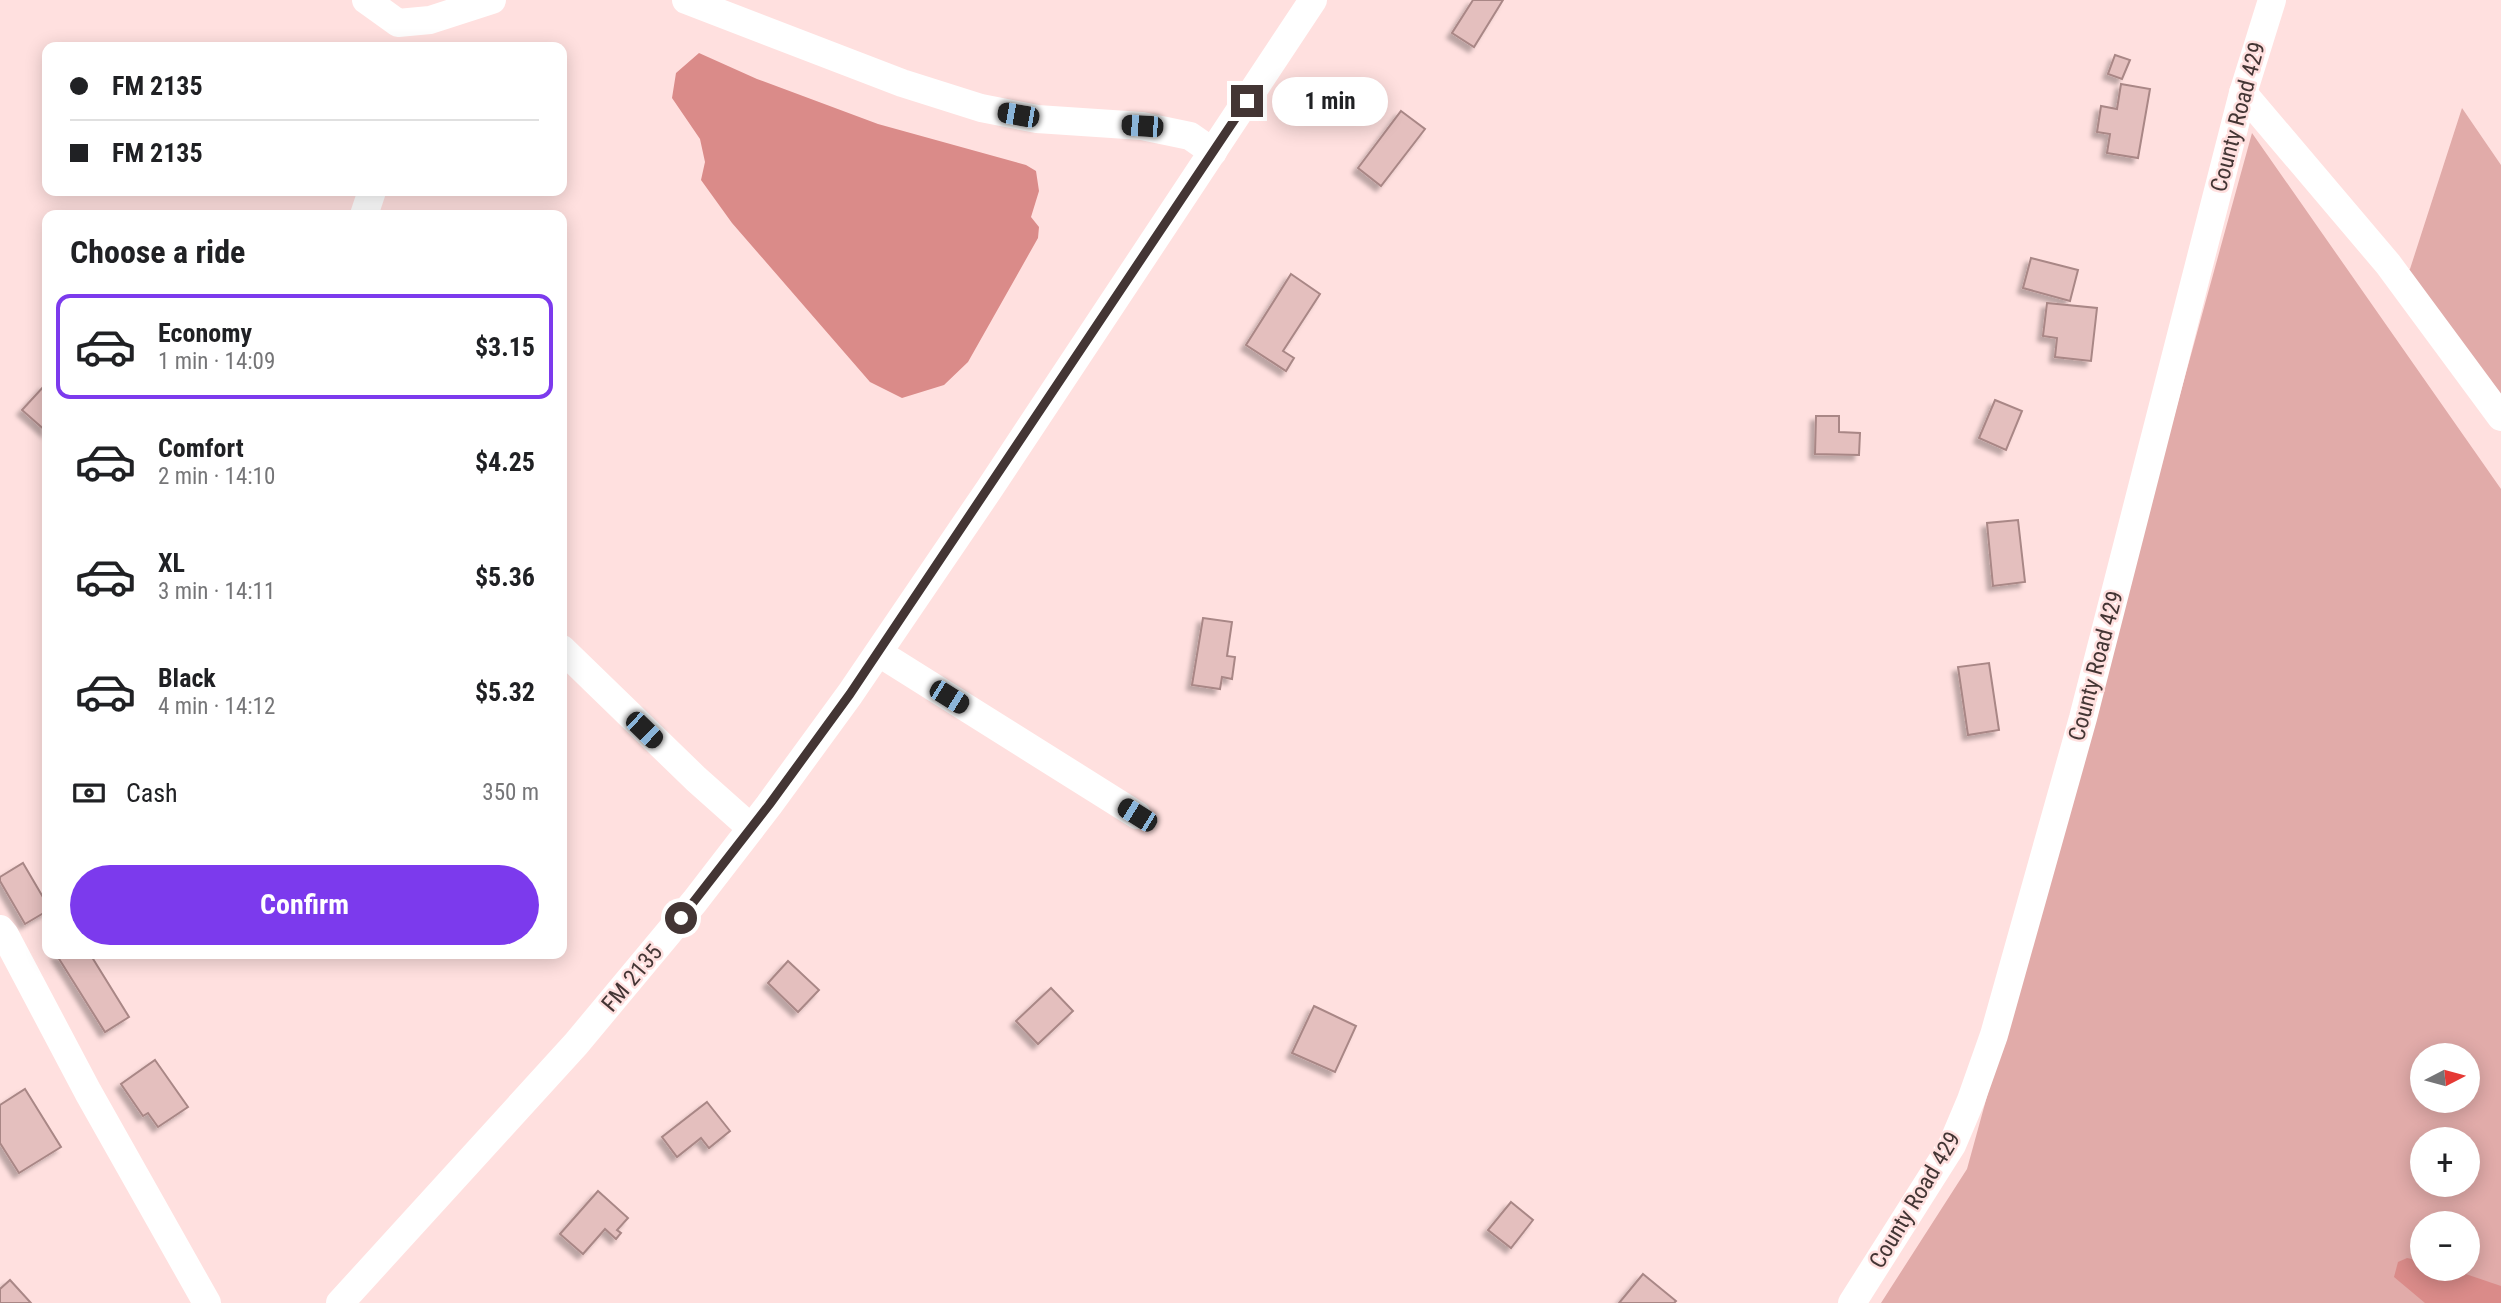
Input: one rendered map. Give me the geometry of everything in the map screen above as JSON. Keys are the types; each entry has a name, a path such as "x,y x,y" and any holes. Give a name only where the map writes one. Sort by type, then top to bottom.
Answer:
{"street":[{"path":"366,0 410,34 430,20 492,0"},
{"path":"686,0 902,83 981,108 1037,118 1142,126 1190,136 1213,152"},
{"name":"FM 2135","path":"340,1303 576,1044 695,901 751,828 878,653 1313,0"},
{"name":"County Road 429","path":"1852,1303 1952,1145 1994,1035 2084,718 2243,93 2272,0"},
{"path":"2243,93 2388,264 2501,416"},
{"path":"878,653 1137,815"},
{"path":"567,654 677,761 751,828"},
{"path":"0,929 207,1303"}],"shaded area":[{"path":"699,53 757,79 878,124 1026,165 1036,171 1039,191 1031,217 1039,227 1038,238 968,362 944,385 902,398 870,382 732,223 701,180 705,162 700,139 672,98 676,73"},
{"path":"2462,108 2501,165 2501,404 2402,275 2410,269"},
{"path":"2252,133 2501,489 2501,1303 1881,1303 1967,1169"},
{"path":"2410,1259 2410,1281 2480,1281 2480,1279 2501,1286 2501,1303 2425,1303 2394,1277 2398,1262"}],"building":[{"path":"1473,0 1503,0 1474,47 1452,33"},
{"path":"2115,55 2130,60 2122,79 2108,74"},
{"path":"2121,84 2150,89 2138,158 2107,153 2110,134 2097,132 2101,106 2117,109"},
{"path":"1401,111 1425,129 1381,186 1358,168"},
{"path":"2031,258 2078,270 2070,301 2023,288"},
{"path":"1291,274 1320,294 1283,351 1294,358 1286,371 1246,345"},
{"path":"2047,303 2097,308 2091,361 2055,357 2057,338 2043,336"},
{"path":"42,388 42,428 22,410"},
{"path":"1995,400 2022,411 2006,450 1979,438"},
{"path":"1816,416 1839,416 1839,432 1860,433 1859,455 1815,454"},
{"path":"2018,520 2025,582 1993,586 1987,523"},
{"path":"1203,618 1232,622 1227,656 1235,657 1232,679 1222,677 1220,689 1192,685"},
{"path":"1989,663 1999,730 1968,735 1958,667"},
{"path":"23,863 42,895 42,914 25,924 0,877"},
{"path":"59,959 93,959 129,1017 105,1032"},
{"path":"788,961 819,990 798,1012 768,983"},
{"path":"1051,988 1073,1011 1038,1044 1016,1021"},
{"path":"1314,1006 1356,1026 1335,1072 1292,1053"},
{"path":"155,1060 188,1107 158,1127 148,1113 143,1116 121,1084"},
{"path":"25,1089 61,1147 19,1173 0,1143 0,1105"},
{"path":"707,1102 730,1131 709,1148 701,1138 677,1157 662,1137"},
{"path":"598,1191 628,1218 617,1230 621,1233 616,1239 605,1229 583,1254 560,1234"},
{"path":"1511,1202 1533,1220 1511,1248 1488,1230"},
{"path":"1643,1274 1676,1301 1619,1303"},
{"path":"10,1280 31,1303 0,1303 0,1289"}],"route":[{"path":"681,918 769,805 850,694 1247,101"}]}
